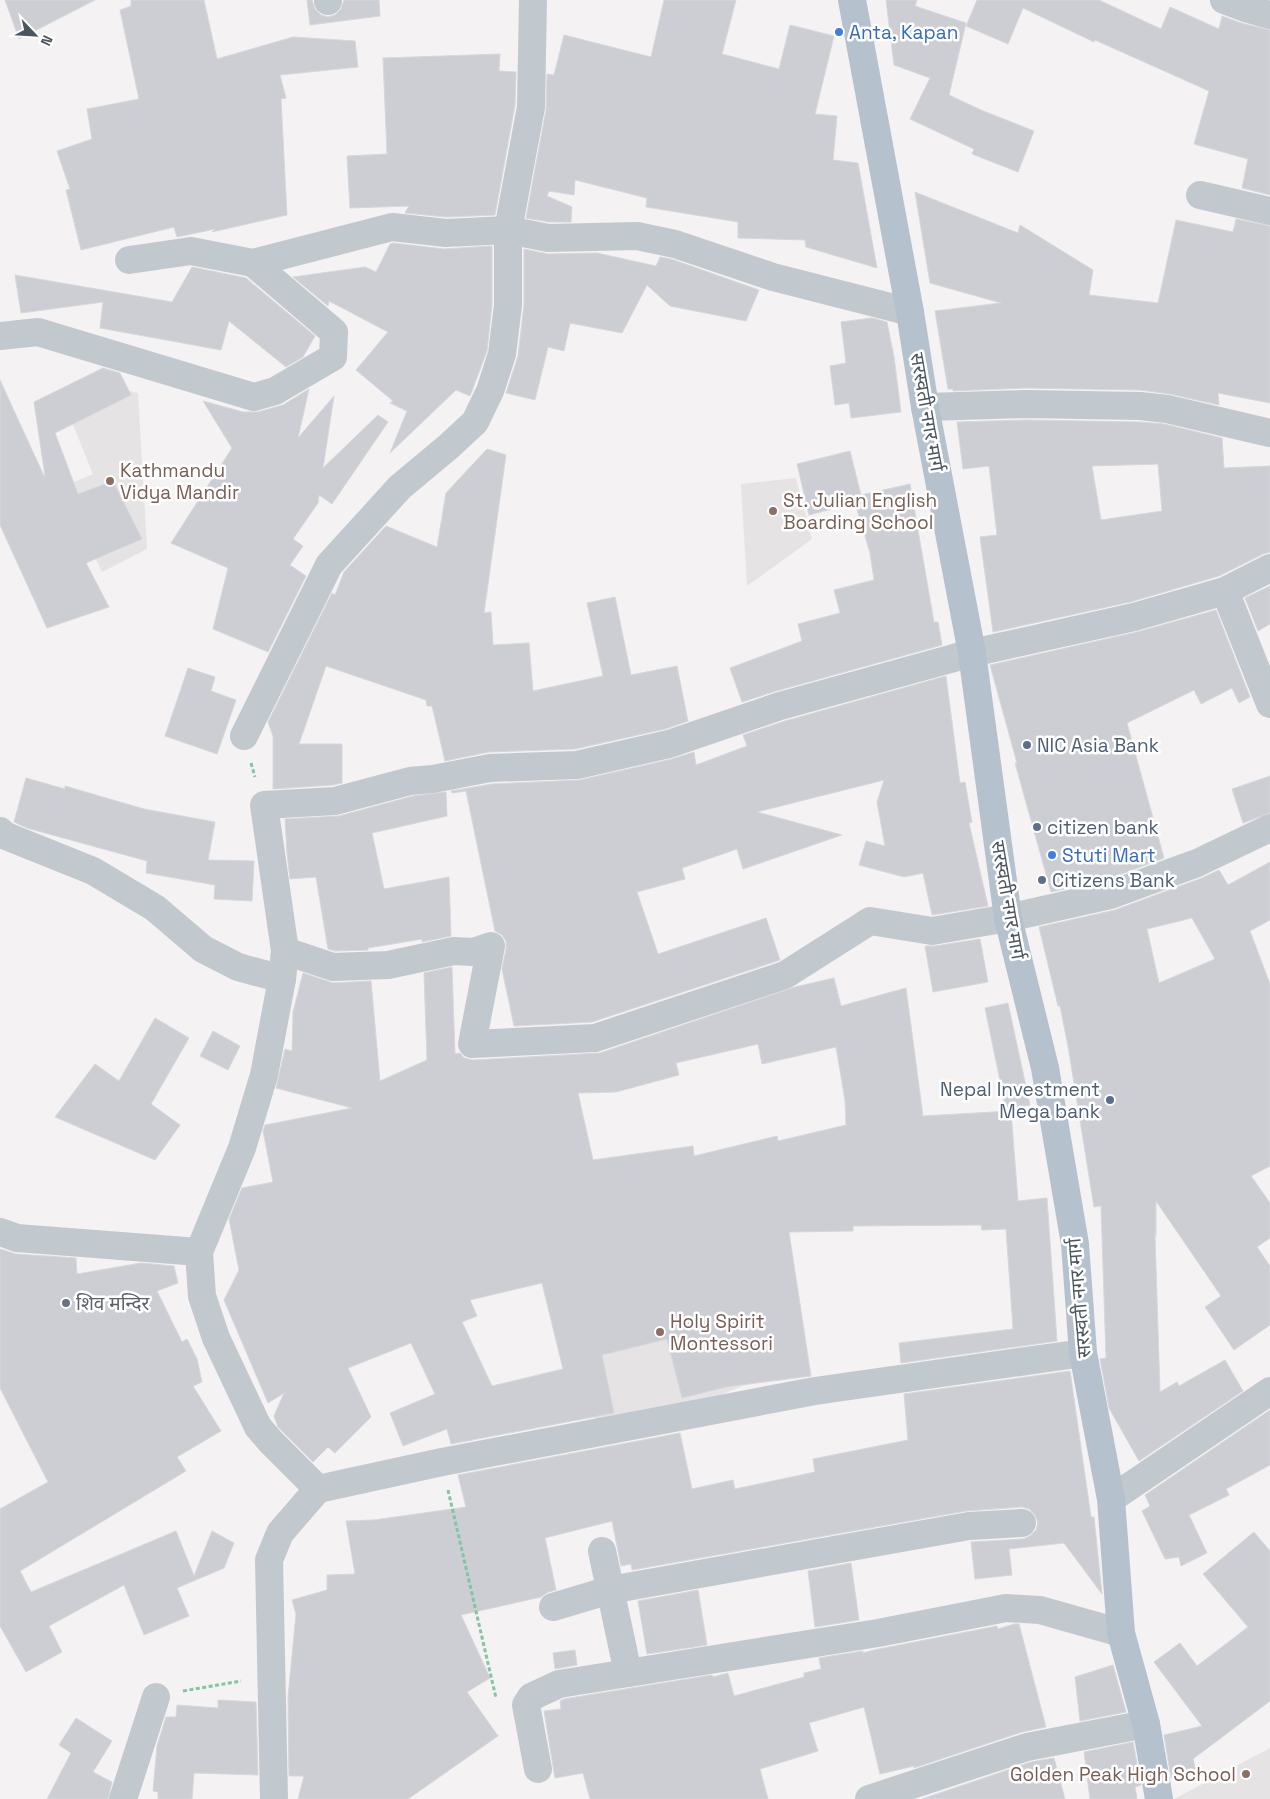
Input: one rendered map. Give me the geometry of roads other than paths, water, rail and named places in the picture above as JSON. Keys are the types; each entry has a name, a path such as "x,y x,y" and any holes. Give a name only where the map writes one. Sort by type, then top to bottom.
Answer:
{"main road":[{"name":"सरस्वती नगर मार्ग","path":"852,0 910,312 925,407 972,653 1008,918 1047,1078 1075,1244 1083,1353 1111,1499 1121,1633 1146,1724 1159,1799"}],"street":[{"path":"244,736 329,565 400,487 475,422 490,391 502,354 508,305 508,230 531,107 533,0"},
{"path":"1224,0 1270,15"},
{"path":"1200,195 1270,211"},
{"path":"129,260 191,251 253,263 392,226 446,233 508,230 548,238 637,236 675,244 773,277 910,312"},
{"path":"0,336 38,332 254,396 275,391 333,357 334,332 253,263"},
{"path":"925,407 1026,404 1140,406 1167,409 1270,433"},
{"path":"318,1489 270,1442 258,1427 216,1338 202,1296 199,1252 242,1148 264,1075 282,979 285,951 264,805 335,801 410,781 433,779 490,768 577,765 669,744 780,706 972,653 1134,617 1225,591 1270,568"},
{"path":"1225,591 1270,704"},
{"path":"285,951 334,967 388,965 454,951 473,952 490,946 472,1044 595,1038 785,975 870,921 932,931 1008,918 1110,895 1197,863 1270,828"},
{"path":"0,831 6,836 93,871 155,908 203,949 238,967 282,979"},
{"path":"0,1232 17,1238 199,1252"},
{"path":"274,1799 269,1560 280,1532 318,1489 442,1462 816,1391 1083,1353"},
{"path":"1111,1499 1270,1390"},
{"path":"554,1607 610,1590 969,1526 1022,1523"},
{"path":"602,1551 628,1672"},
{"path":"538,1769 526,1705 528,1700 559,1684 878,1633 1006,1608 1040,1610 1121,1633"},
{"path":"123,1799 156,1696"},
{"path":"869,1799 1027,1747 1146,1724"}],"place":[{"name":"Anta, Kapan","path":"839,32"},
{"name":"Kathmandu Vidya Mandir","path":"110,481"},
{"name":"St. Julian English Boarding School","path":"773,511"},
{"name":"NIC Asia Bank","path":"1027,745"},
{"name":"citizen bank","path":"1037,827"},
{"name":"Stuti Mart","path":"1052,855"},
{"name":"Citizens Bank","path":"1042,880"},
{"name":"Nepal Investment Mega bank","path":"1110,1100"},
{"name":"शिव मन्दिर","path":"66,1303"},
{"name":"Holy Spirit Montessori","path":"660,1332"},
{"name":"Golden Peak High School","path":"1246,1774"}]}
